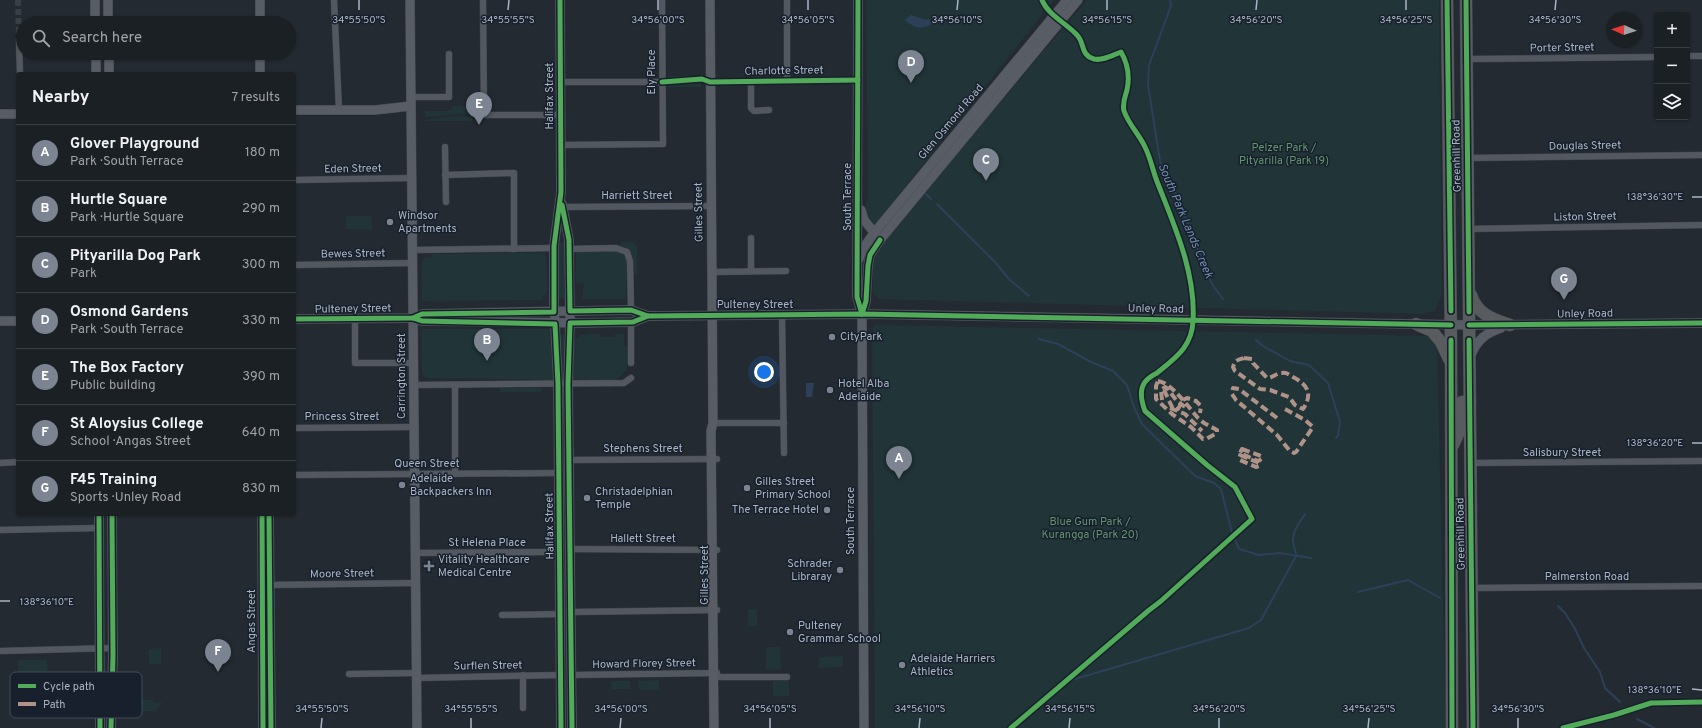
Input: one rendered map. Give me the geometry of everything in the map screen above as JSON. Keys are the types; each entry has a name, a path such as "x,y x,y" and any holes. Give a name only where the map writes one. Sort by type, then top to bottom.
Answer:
{"highway":[{"name":"Greenhill Road","path":"1449,1 1448,109 1451,325 1452,653 1455,725"},
{"name":"Greenhill Road","path":"1465,1 1473,728"},
{"path":"1448,109 1454,112 1467,100"},
{"path":"1449,140 1456,126 1463,127 1467,130"},
{"path":"1450,270 1455,272 1468,259"},
{"path":"1468,288 1474,305 1479,311 1485,316 1510,325"},
{"path":"1416,324 1432,331 1441,342 1451,362"},
{"path":"1451,449 1459,432 1460,406 1462,402 1470,401"},
{"path":"1452,653 1456,651 1458,639 1461,634 1464,633 1472,642"}],"street":[{"path":"95,0 95,16"},
{"path":"108,0 108,16"},
{"path":"260,0 260,16"},
{"path":"334,0 339,110"},
{"name":"Carrington Street","path":"410,0 417,728"},
{"path":"483,0 484,115"},
{"name":"Halifax Street","path":"560,0 561,192 569,249 570,311 563,384"},
{"name":"Ely Place","path":"560,145 663,144 662,0"},
{"name":"Gilles Street","path":"710,0 713,423 711,431 714,459 715,610 718,728"},
{"path":"787,0 787,81"},
{"name":"South Terrace","path":"858,0 857,297 862,314"},
{"name":"Glen Osmond Road","path":"930,173 1067,0"},
{"name":"Glen Osmond Road","path":"857,262 862,250 877,237 1078,0"},
{"path":"296,110 375,110 411,105 449,97 449,54"},
{"path":"1690,56 1702,56"},
{"name":"Porter Street","path":"1466,59 1654,57"},
{"path":"20,60 20,72"},
{"path":"96,60 96,72"},
{"path":"109,60 109,72"},
{"path":"260,60 260,72"},
{"name":"Charlotte Street","path":"710,82 858,80"},
{"path":"560,82 662,82"},
{"path":"751,82 751,108 754,111 769,110"},
{"path":"0,114 16,114"},
{"path":"477,115 560,115"},
{"path":"445,147 446,202"},
{"name":"Douglas Street","path":"1467,158 1702,155"},
{"path":"445,175 514,173 514,249"},
{"name":"Eden Street","path":"296,180 412,178"},
{"name":"Halifax Street","path":"561,192 554,248 554,312 563,384 564,460 571,612 572,728"},
{"name":"South Terrace","path":"858,204 864,220 877,237 870,255 866,298 862,314 864,728"},
{"name":"Harriett Street","path":"563,207 711,206"},
{"name":"Liston Street","path":"1468,229 1702,225"},
{"path":"751,238 751,271"},
{"path":"412,250 554,248"},
{"path":"569,249 616,248 627,252 630,261 631,310"},
{"name":"Bewes Street","path":"296,265 413,263"},
{"path":"712,272 786,271"},
{"name":"Pulteney Street","path":"413,318 422,314 631,310 648,316"},
{"name":"Pulteney Street","path":"296,319 413,318 422,321 555,324 631,322 648,316 862,314"},
{"name":"Unley Road","path":"862,314 1451,325 1702,323"},
{"path":"782,315 784,453"},
{"path":"355,319 355,363 413,363"},
{"path":"0,321 16,321"},
{"path":"631,322 631,363"},
{"path":"1469,358 1479,339 1491,332 1510,325"},
{"path":"414,385 624,383 631,378"},
{"path":"455,385 455,474"},
{"path":"713,423 784,423"},
{"name":"Princess Street","path":"296,428 414,427"},
{"name":"Stephens Street","path":"564,460 714,459"},
{"name":"Halifax Street","path":"561,728 559,473 564,460"},
{"name":"Salisbury Street","path":"1470,463 1702,461"},
{"path":"0,463 16,462"},
{"name":"Queen Street","path":"296,475 559,473"},
{"path":"99,516 100,672"},
{"path":"112,516 112,672"},
{"name":"Angas Street","path":"262,516 263,728"},
{"name":"Angas Street","path":"269,516 271,728"},
{"path":"0,530 99,528"},
{"name":"Hallett Street","path":"569,549 715,550"},
{"name":"St Helena Place","path":"415,553 560,552"},
{"name":"Moore Street","path":"270,585 415,583"},
{"name":"Palmerston Road","path":"1472,588 1702,586"},
{"path":"502,615 571,612 715,610"},
{"path":"0,651 113,648"},
{"name":"Surflen Street","path":"349,674 561,675"},
{"name":"Howard Florey Street","path":"571,675 716,675 787,677"},
{"name":"Gilles Street","path":"714,728 716,675"},
{"path":"523,676 523,708"},
{"path":"1563,728 1614,715 1651,703 1702,702"},
{"path":"111,718 111,728"}],"green space":[{"path":"866,0 1054,0 874,226 866,222 866,202 868,200"},
{"name":"Pelzer Park / Pityarilla (Park 19)","path":"1087,0 1439,0 1442,294 1435,311 1420,314 880,299 873,293 873,261 883,240"},
{"path":"668,76 700,76 701,87 668,87"},
{"path":"452,106 476,106 475,113 425,117 425,111 447,111 452,109"},
{"path":"472,116 472,121 425,121 445,117"},
{"path":"346,216 371,216 372,229 346,229"},
{"path":"621,242 632,242 637,246 637,275 634,275 633,257 626,247 621,245"},
{"path":"558,243 564,243 565,299 556,299"},
{"path":"616,250 624,255 628,262 626,299 582,299 584,283 576,282 576,252"},
{"path":"543,253 546,257 548,290 541,300 422,301 422,261 425,258 432,257 432,254"},
{"name":"Blue Gum Park / Kurangga (Park 20)","path":"874,325 1431,336 1437,345 1446,728 875,728 872,335"},
{"path":"422,329 551,329 554,379 428,378 424,376 422,372"},
{"path":"601,334 601,337 614,337 615,334 624,334 624,345 627,347 627,369 618,378 614,380 571,379 573,341 581,335"},
{"path":"559,335 568,335 564,380 562,380"},
{"path":"500,388 541,388 541,392 500,392"},
{"path":"748,609 757,609 757,626 748,626"},
{"path":"766,647 780,647 781,669 766,670"},
{"path":"161,648 161,664 149,664 149,649"},
{"path":"216,650 232,650 232,660 216,660"},
{"path":"843,656 843,667 819,668 819,657"},
{"path":"18,660 47,660 48,672 18,672"},
{"path":"659,680 659,690 639,690 638,681"},
{"path":"611,681 630,681 630,689 611,689"},
{"path":"773,681 789,681 789,696 773,696"},
{"path":"142,700 152,700 155,703 163,702 155,711 142,711"}],"water":[{"path":"911,15 926,20 929,19 932,24 924,27 911,25 905,20"},
{"path":"806,383 814,383 812,397 806,397"}],"waterway":[{"name":"South Park Lands Creek","path":"1170,0 1171,6 1149,65 1148,85 1160,161 1167,181 1177,196 1212,284 1223,299"},
{"path":"926,194 931,199"},
{"path":"937,204 995,262 1009,279 1029,296"},
{"path":"1039,339 1058,344 1091,362 1113,371 1127,385 1134,407 1142,424 1195,476 1214,483 1221,489 1232,533 1239,549 1259,555 1279,553 1311,558"},
{"name":"South Park Lands Creek","path":"1256,340 1263,346 1290,361 1309,365 1328,383 1340,422 1338,435 1336,438"},
{"path":"1075,679 1249,628 1261,620 1296,556 1293,536 1297,526 1305,514"},
{"name":"South Park Lands Creek","path":"1358,592 1408,580 1440,598"},
{"name":"South Park Lands Creek","path":"1558,606 1565,613 1574,627 1584,648 1600,672 1605,688 1620,702"},
{"name":"South Park Lands Creek","path":"1637,719 1654,728"}],"tunnel":[{"path":"18,0 18,16"}],"marked path":[{"path":"1244,358 1252,359 1253,363 1267,378 1280,373 1285,373 1302,383 1308,394 1308,399 1303,409 1295,405 1289,397 1270,390 1260,389 1235,371 1233,367 1235,363 1244,358"},
{"path":"1158,381 1169,386 1198,418 1217,430 1217,433 1203,439 1191,427 1172,414 1156,399 1156,386 1158,381"},
{"path":"1162,400 1161,390 1165,387 1176,400 1185,407"},
{"path":"1277,418 1239,389 1233,388 1232,394 1236,400 1277,435 1290,451 1294,453 1313,427 1305,420 1285,409"},
{"path":"1164,390 1173,409 1178,409 1183,400 1187,398 1196,401 1201,406 1200,413"},
{"path":"1170,408 1185,414 1202,431"},
{"path":"1242,449 1261,456 1262,459 1258,461 1240,453 1242,449"},
{"path":"1240,455 1259,463 1259,466 1256,467 1240,460 1240,455"}],"cycle path":[{"path":"296,319 413,318 422,314 554,312 554,246 561,192 560,0"},
{"path":"858,0 857,297 862,314"},
{"path":"1011,728 1161,601 1252,519 1235,487 1207,465 1145,411 1142,400 1143,385 1149,378 1176,357 1186,345 1192,330 1193,303 1188,268 1143,142 1129,121 1123,108 1128,85 1128,75 1127,66 1121,52 1101,59 1094,59 1090,57 1085,52 1077,35 1053,15 1042,0"},
{"path":"1447,0 1451,311"},
{"path":"1466,0 1469,312"},
{"path":"662,82 702,79 710,82 858,80"},
{"path":"562,205 569,240 570,311 631,310 648,316"},
{"path":"862,314 866,301 870,255 880,240"},
{"path":"572,728 568,384 570,323 633,322 648,316 862,314 1451,325"},
{"path":"413,318 422,321 555,324 558,384 561,728"},
{"path":"1469,325 1702,323"},
{"path":"1451,340 1452,728"},
{"path":"1469,340 1473,728"},
{"path":"99,516 100,672"},
{"path":"112,516 113,672"},
{"path":"262,516 263,728"},
{"path":"269,516 271,728"},
{"path":"1563,728 1614,715 1651,703 1702,702"},
{"path":"100,718 100,728"},
{"path":"111,718 111,728"}],"place":[{"name":"Osmond Gardens","path":"911,83"},
{"name":"The Box Factory","path":"479,125"},
{"name":"Pityarilla Dog Park","path":"986,181"},
{"name":"Windsor Apartments","path":"390,222"},
{"name":"F45 Training","path":"1564,300"},
{"name":"CityPark","path":"832,337"},
{"name":"Hurtle Square","path":"487,361"},
{"name":"Hotel Alba Adelaide","path":"830,390"},
{"name":"Glover Playground","path":"899,479"},
{"name":"Adelaide Backpackers Inn","path":"402,485"},
{"name":"Gilles Street Primary School","path":"747,488"},
{"name":"Christadelphian Temple","path":"587,498"},
{"name":"The Terrace Hotel","path":"827,510"},
{"name":"Vitality Healthcare Medical Centre","path":"429,566"},
{"name":"Schrader Libraray","path":"840,570"},
{"name":"Pulteney Grammar School","path":"790,632"},
{"name":"Adelaide Harriers Athletics","path":"902,665"},
{"name":"St Aloysius College","path":"218,672"}]}
